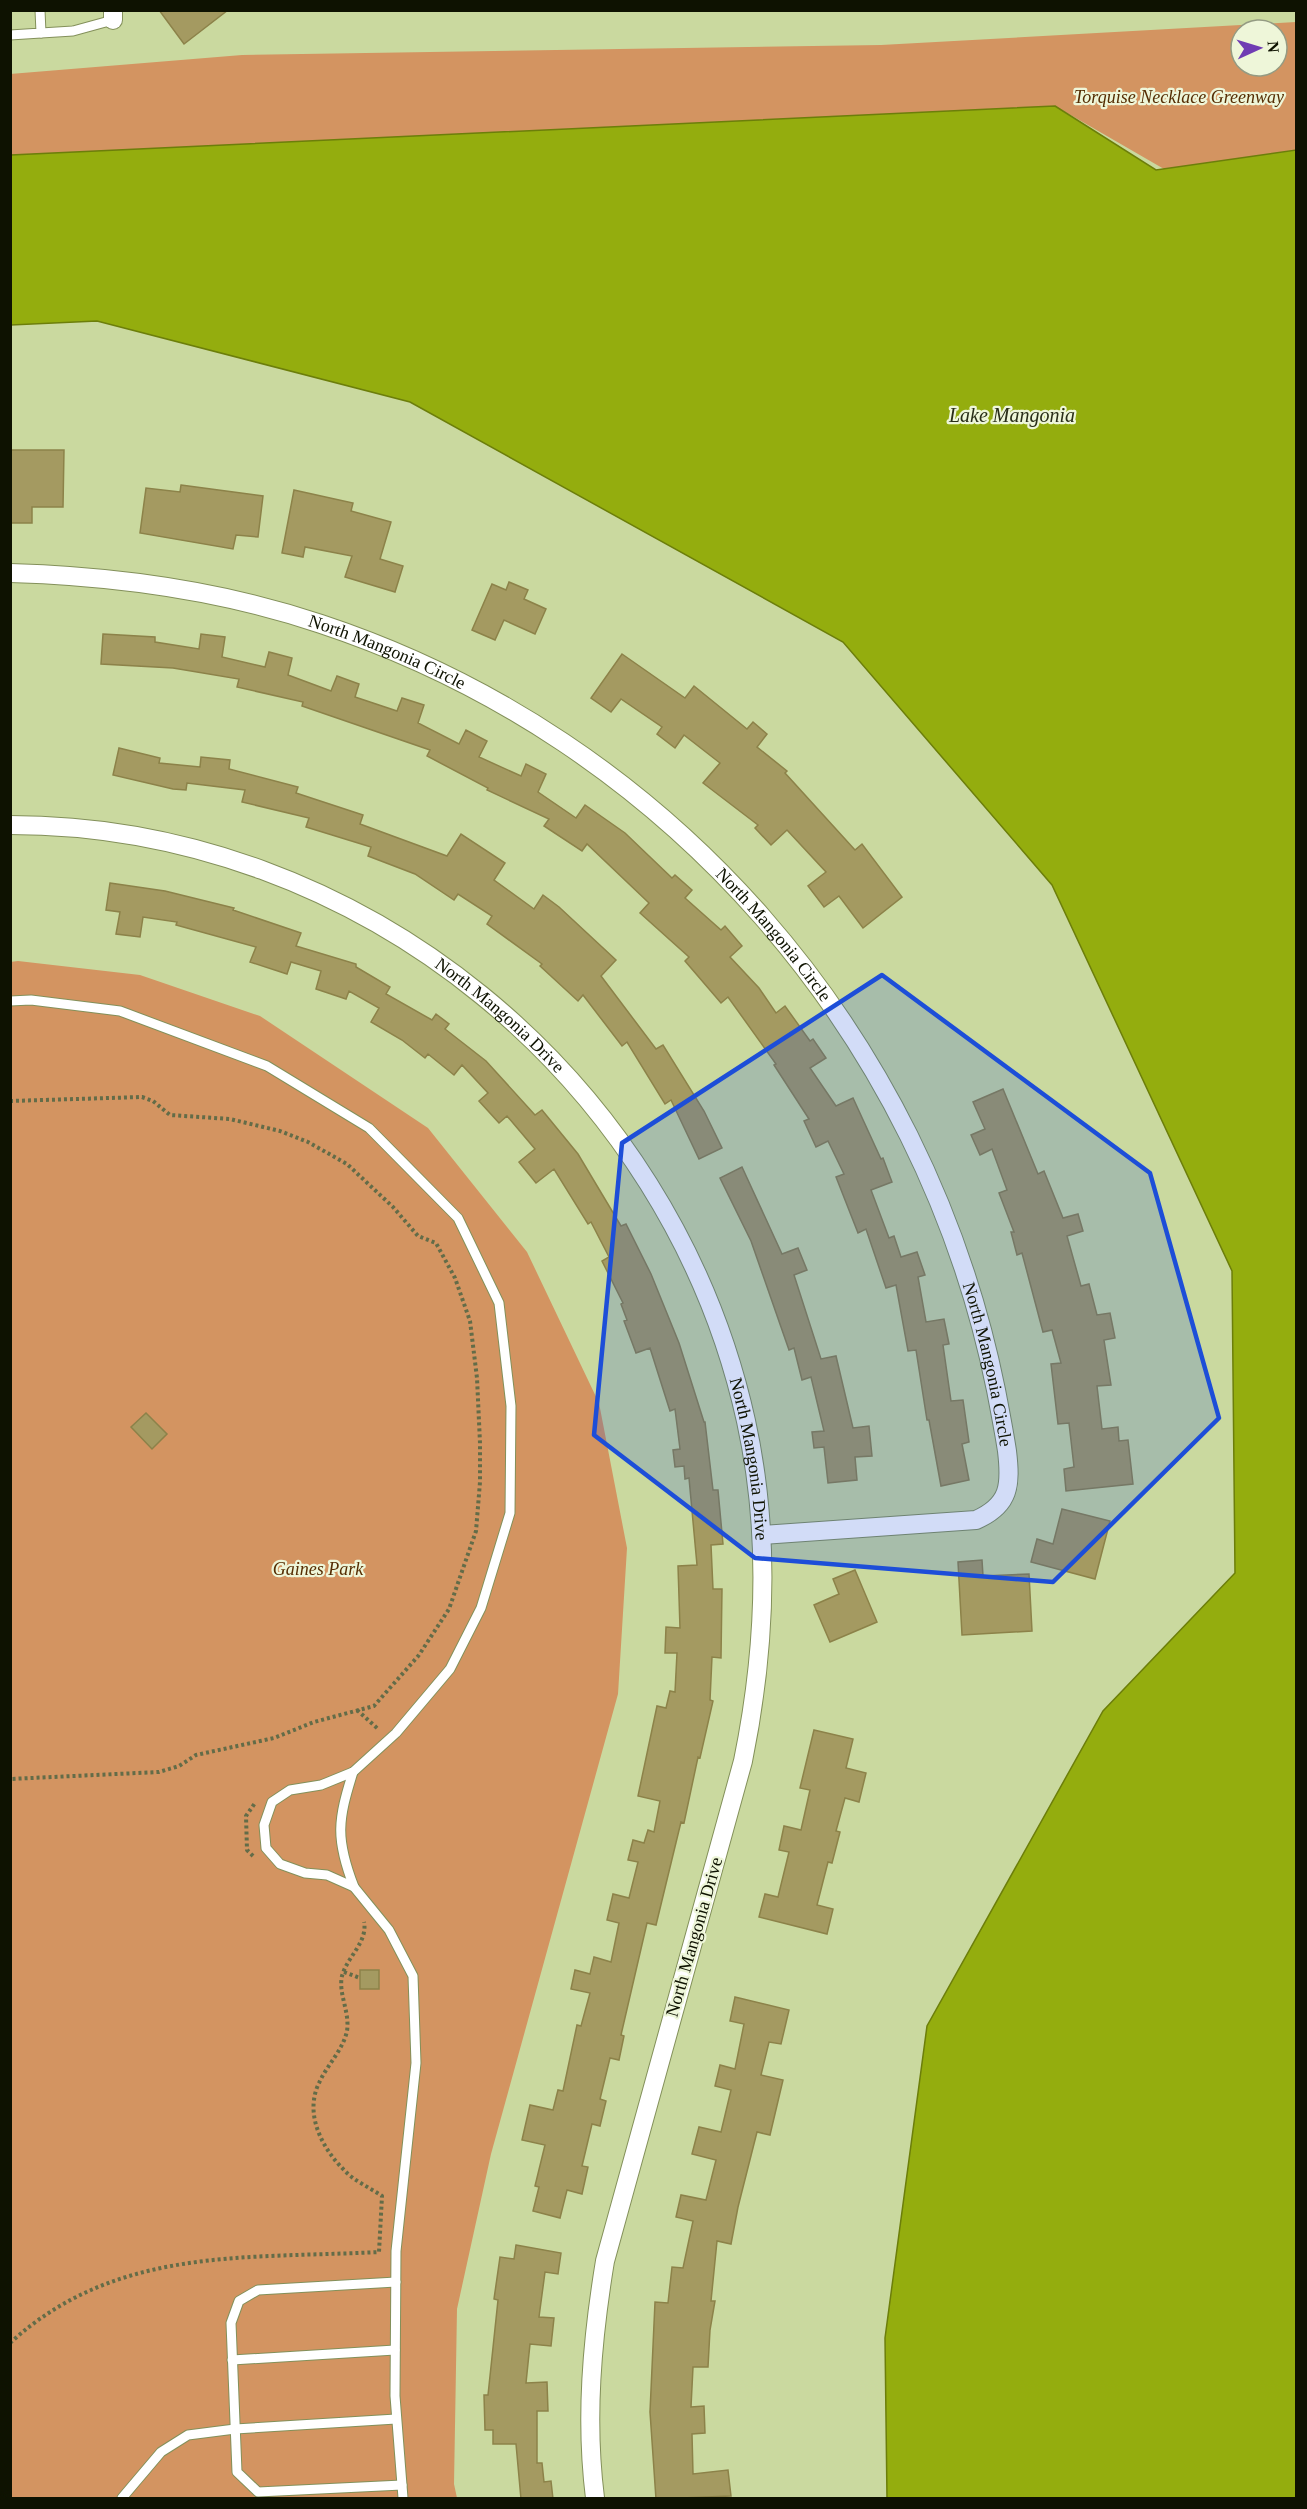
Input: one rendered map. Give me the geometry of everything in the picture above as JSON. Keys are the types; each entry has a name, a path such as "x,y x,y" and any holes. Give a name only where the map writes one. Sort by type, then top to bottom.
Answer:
{"street":[{"name":"North Mangonia Circle","path":"10,573 66,574 135,581 243,602 339,630 439,671 500,703 559,739 616,779 707,857 755,907 799,959 840,1015 877,1073 910,1134 938,1196 963,1261 987,1344 1004,1428 1010,1477 1007,1491 1000,1504 989,1514 976,1520 762,1535"},
{"name":"North Mangonia Drive","path":"10,825 92,830 151,839 223,857 334,900 387,928 455,974 519,1026 561,1068 600,1114 635,1162 687,1252 711,1307 731,1363 743,1409 756,1480 762,1535 764,1569 762,1644 755,1703 743,1761 605,2261 596,2319 591,2378 590,2437 595,2499"}],"lane":[{"path":"40,10 41,33"},
{"path":"10,35 73,32 113,15"},
{"path":"10,1001 31,999 120,1011 267,1066 369,1128 458,1218 499,1303 511,1406 510,1513 484,1598 450,1669 396,1733 353,1772 321,1785 290,1790 272,1802 264,1825 266,1848 280,1864 305,1873 327,1875 354,1887"},
{"path":"353,1772 341,1810 339,1831 342,1855 354,1887 388,1930 413,1977 416,2063 396,2251 394,2350 396,2419 403,2499"},
{"path":"396,2282 258,2290 239,2301 231,2323 232,2360 237,2472 258,2492 402,2485"},
{"path":"232,2360 394,2350"},
{"path":"122,2499 161,2452 188,2435 235,2429 396,2419"}],"path":[{"path":"10,1101 133,1096 153,1101 170,1115 230,1119 280,1131 308,1142 347,1164 393,1208 418,1236 436,1243 449,1265 466,1308 475,1352 480,1466 476,1531 449,1609 419,1655 374,1706 314,1722 274,1738 196,1755 179,1766 159,1772 10,1779"},
{"path":"357,1710 378,1728 370,1736"},
{"path":"254,1857 247,1850 246,1816 259,1797"},
{"path":"10,2343 48,2312 93,2288 156,2267 195,2261 379,2252 382,2196 344,2170 323,2144 314,2112 314,2098 318,2085 343,2044 348,2028 341,1986 344,1972 366,1932 360,1914"},
{"path":"344,1972 360,1977"}],"highlighted area":[{"path":"882,975 1150,1173 1219,1418 1053,1582 755,1558 594,1435 622,1143"}],"green space":[{"name":"Torquise Necklace Greenway","path":"1289,22 1296,22 1296,150 1164,169 1055,106 11,156 10,74 242,55 881,45 1229,26 1229,78 1289,78"},
{"name":"Gaines Park","path":"10,962 140,975 260,1016 428,1128 527,1252 599,1403 627,1548 618,1694 491,2154 457,2309 454,2484 457,2498 11,2498"}],"water":[{"name":"Lake Mangonia","path":"1055,106 1156,170 1296,150 1296,2498 887,2498 885,2338 927,2026 1103,1711 1235,1573 1232,1271 1052,885 843,642 410,402 97,321 11,325 11,155"}],"building":[{"path":"159,10 228,10 184,44"},
{"path":"10,450 64,450 63,507 32,507 32,523 10,523"},
{"path":"181,485 263,496 258,537 236,535 233,549 140,533 146,488 180,492"},
{"path":"294,490 353,503 351,511 391,522 380,559 403,566 395,592 345,577 352,556 305,547 303,557 282,553"},
{"path":"509,582 528,590 524,599 546,609 535,634 504,620 495,640 472,630 492,584 506,590"},
{"path":"103,634 155,637 155,642 199,649 201,634 225,637 222,657 265,667 269,652 292,658 288,675 331,691 337,676 359,684 355,697 397,711 402,698 424,705 418,723 459,744 466,730 487,741 479,757 521,776 526,764 546,774 538,792 576,818 585,805 625,833 672,878 675,875 692,890 685,898 721,930 725,926 742,946 730,957 759,988 776,1013 785,1006 810,1041 813,1039 826,1058 810,1068 836,1106 853,1098 881,1159 883,1158 892,1182 871,1190 889,1238 894,1236 901,1257 917,1252 925,1275 918,1277 926,1322 944,1319 949,1344 943,1345 951,1401 963,1400 969,1442 962,1444 969,1480 941,1486 929,1420 927,1420 916,1350 908,1351 896,1285 886,1288 866,1229 858,1233 836,1177 844,1174 828,1141 816,1147 804,1121 809,1119 774,1065 776,1064 728,997 721,1003 685,961 689,957 640,913 649,903 587,844 582,851 544,826 549,819 487,790 488,788 427,756 430,750 302,706 303,702 237,687 239,679 173,668 101,664"},
{"path":"622,654 685,698 694,686 747,729 753,722 767,734 757,747 787,771 785,773 855,850 862,844 902,897 863,928 839,896 824,907 808,886 826,872 787,830 771,845 755,828 758,825 703,783 720,763 684,735 675,748 657,734 662,727 621,699 611,712 591,698"},
{"path":"119,748 160,758 159,763 200,767 201,757 230,760 229,769 298,787 296,793 363,815 360,824 447,856 461,834 505,863 494,880 534,909 543,895 616,960 601,976 656,1049 663,1045 704,1111 722,1148 699,1159 671,1100 665,1104 627,1042 622,1046 583,995 578,1001 540,966 542,964 487,924 492,916 458,894 454,900 415,874 368,856 371,847 306,827 309,818 242,802 245,790 187,783 186,790 173,789 113,775"},
{"path":"110,883 165,891 234,908 233,910 301,933 296,946 356,964 356,967 390,987 386,994 432,1020 436,1014 449,1024 445,1029 486,1061 535,1115 542,1110 578,1154 621,1226 626,1224 651,1274 679,1343 705,1422 713,1490 718,1490 723,1544 711,1545 713,1589 722,1589 721,1658 712,1657 710,1700 713,1701 700,1758 698,1757 684,1823 681,1822 656,1925 647,1923 621,2035 624,2036 619,2060 610,2058 600,2099 606,2101 600,2126 592,2124 582,2166 588,2167 582,2194 567,2190 560,2218 533,2211 539,2187 535,2186 545,2145 522,2140 530,2105 553,2110 558,2090 563,2091 577,2025 581,2026 590,1993 571,1989 575,1970 590,1974 594,1957 611,1962 619,1923 607,1920 613,1894 629,1898 638,1862 628,1860 633,1840 644,1843 648,1830 654,1832 660,1801 638,1796 657,1706 666,1708 670,1691 675,1692 677,1653 665,1653 666,1627 680,1628 678,1566 697,1565 689,1478 685,1479 684,1466 675,1467 673,1450 680,1449 675,1409 670,1411 650,1348 636,1353 624,1321 627,1320 621,1304 623,1303 602,1261 609,1257 591,1222 588,1224 554,1169 536,1183 519,1162 535,1149 507,1116 499,1123 479,1101 488,1093 462,1065 454,1075 428,1054 425,1058 402,1040 371,1022 379,1008 349,991 346,999 316,989 321,971 291,962 287,974 250,962 256,947 176,925 177,922 143,917 140,937 116,934 120,912 106,910"},
{"path":"1003,1089 1038,1174 1044,1171 1063,1218 1078,1214 1083,1231 1067,1236 1081,1286 1089,1284 1097,1315 1110,1313 1115,1338 1104,1340 1111,1385 1097,1386 1102,1429 1118,1427 1119,1441 1128,1440 1133,1484 1066,1491 1064,1469 1074,1467 1069,1423 1058,1424 1051,1364 1061,1363 1052,1330 1043,1332 1022,1253 1017,1255 1011,1232 1014,1232 999,1193 1007,1190 992,1149 980,1155 971,1135 985,1129 973,1102"},
{"path":"742,1167 782,1254 798,1248 807,1270 794,1275 821,1359 836,1356 853,1428 869,1426 872,1456 855,1457 857,1480 828,1483 824,1447 814,1448 812,1432 824,1431 811,1377 802,1380 794,1348 789,1350 751,1241 720,1178"},
{"path":"146,1413 167,1434 152,1449 131,1427"},
{"path":"1062,1509 1110,1521 1095,1579 1031,1562 1037,1539 1053,1544"},
{"path":"982,1560 983,1576 1029,1574 1032,1631 962,1635 958,1562"},
{"path":"855,1570 877,1622 830,1642 814,1605 839,1594 833,1579"},
{"path":"814,1730 853,1739 846,1768 866,1773 859,1802 845,1798 836,1831 840,1832 832,1863 828,1862 817,1905 833,1909 827,1934 759,1917 765,1894 778,1897 789,1852 779,1850 784,1826 801,1830 810,1790 800,1788"},
{"path":"360,1970 379,1970 379,1989 360,1989"},
{"path":"735,1997 789,2010 781,2044 769,2042 761,2075 783,2080 770,2135 757,2132 731,2244 717,2241 711,2301 715,2301 710,2330 708,2367 693,2367 691,2407 704,2406 705,2433 692,2434 693,2474 728,2470 731,2496 656,2499 650,2412 655,2302 668,2303 672,2267 683,2268 693,2221 676,2217 681,2195 706,2200 716,2160 692,2154 699,2127 721,2132 731,2090 715,2086 720,2065 735,2069 744,2024 730,2021"},
{"path":"516,2245 561,2253 558,2274 545,2272 539,2317 554,2318 551,2346 530,2344 526,2383 547,2382 548,2411 537,2411 537,2463 542,2463 544,2482 551,2481 553,2499 521,2499 516,2444 493,2444 493,2430 485,2430 484,2395 488,2395 498,2300 494,2299 500,2257 514,2259"}]}
